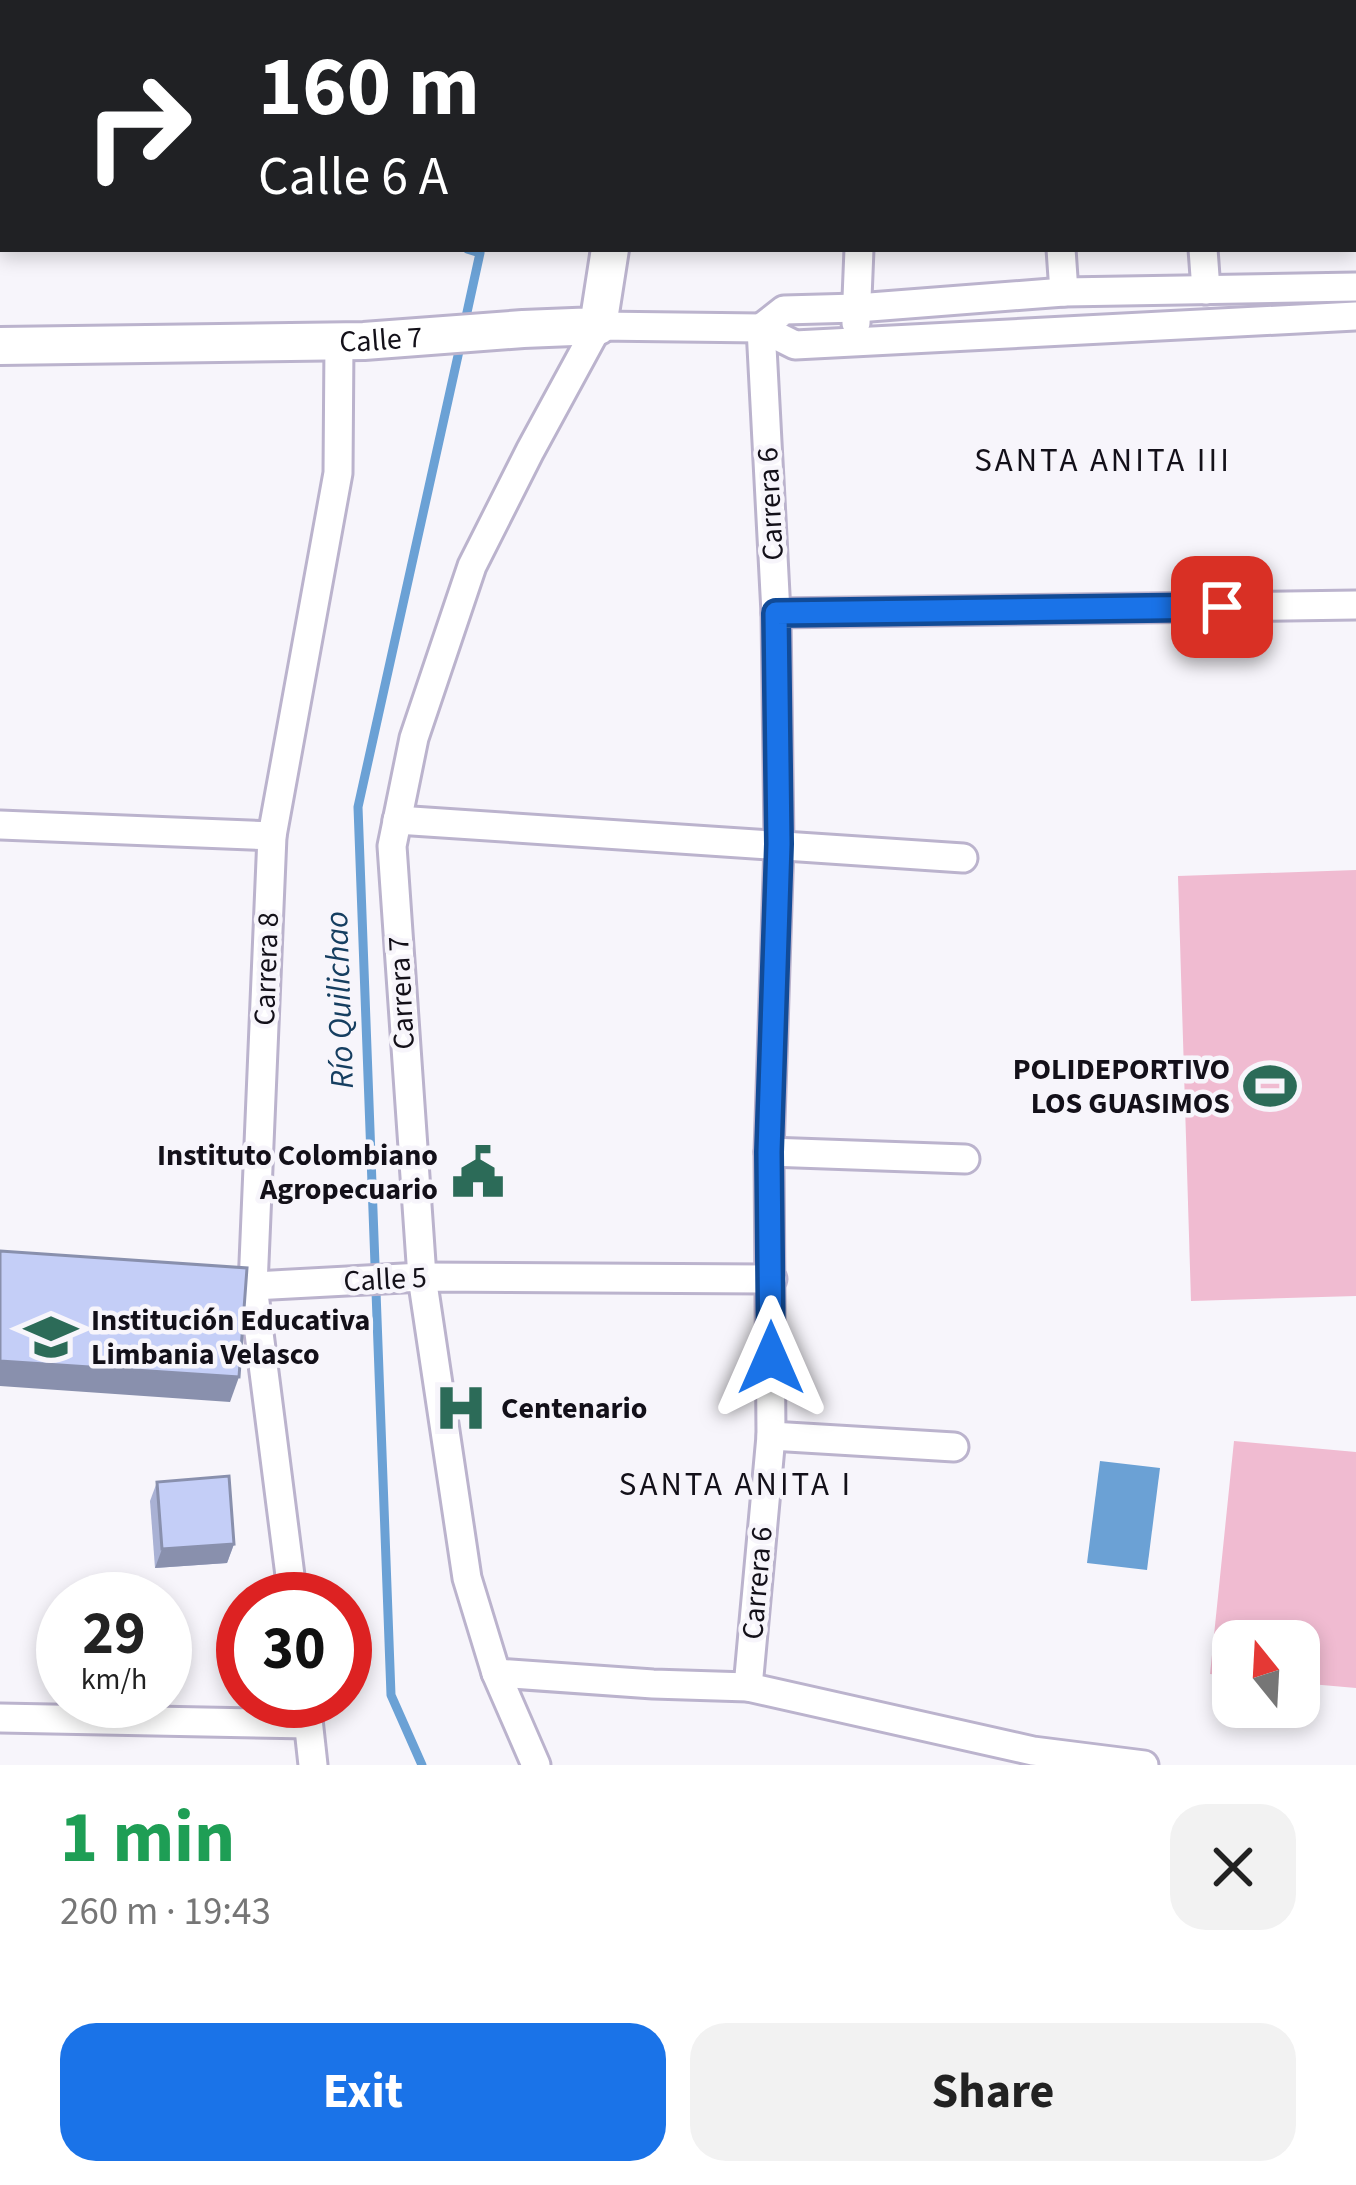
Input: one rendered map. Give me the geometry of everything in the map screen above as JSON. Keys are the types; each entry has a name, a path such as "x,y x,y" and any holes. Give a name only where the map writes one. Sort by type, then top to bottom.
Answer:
{"street":[{"name":"Carrera 7","path":"536,1765 496,1672 467,1578 411,1277 392,846 414,738 472,566 598,326 610,252"},
{"path":"855,341 859,252"},
{"path":"1061,252 1064,292"},
{"path":"1203,252 1206,290"},
{"name":"Calle 7","path":"761,328 784,310 1064,292 1356,287"},
{"name":"Calle 7","path":"0,346 351,341 598,326 761,328 795,345 1356,316"},
{"name":"Carrera 6","path":"748,1687 771,1436 769,1152 779,844 776,613 761,328"},
{"name":"Carrera 8","path":"291,1572 265,1286 272,836 338,473 351,341"},
{"path":"776,613 1356,605"},
{"path":"398,820 963,858"},
{"path":"0,825 272,836"},
{"path":"769,1152 965,1159"},
{"name":"Calle 5","path":"207,1281 265,1286 411,1277 772,1279"},
{"path":"771,1436 954,1447"},
{"path":"496,1672 748,1687 1033,1751 1144,1765"},
{"path":"0,1718 216,1714"},
{"path":"309,1728 313,1765"}],"shaded area":[{"name":"POLIDEPORTIVO LOS GUASIMOS","path":"1356,870 1356,1296 1191,1301 1178,876"},
{"path":"1234,1441 1356,1452 1356,1688 1320,1685 1320,1620 1216,1620"}],"water":[{"path":"1100,1461 1160,1468 1147,1570 1087,1563"}],"building":[{"path":"0,1251 247,1268 239,1377 0,1361"},
{"path":"229,1476 234,1544 162,1549 157,1482"}],"waterway":[{"name":"Río Quilichao","path":"464,326 477,252"},
{"name":"Río Quilichao","path":"422,1765 391,1695 358,807 461,342"}],"place":[{"name":"POLIDEPORTIVO LOS GUASIMOS","path":"1270,1086"},
{"name":"Instituto Colombiano Agropecuario","path":"478,1172"},
{"name":"Institución Educativa Limbania Velasco","path":"51,1337"},
{"name":"Centenario","path":"461,1408"}],"district":[{"name":"SANTA ANITA III","path":"1103,459"},
{"name":"SANTA ANITA I","path":"736,1483"}],"route":[{"path":"771,1358 769,1152 779,844 776,613 1222,607"}]}
